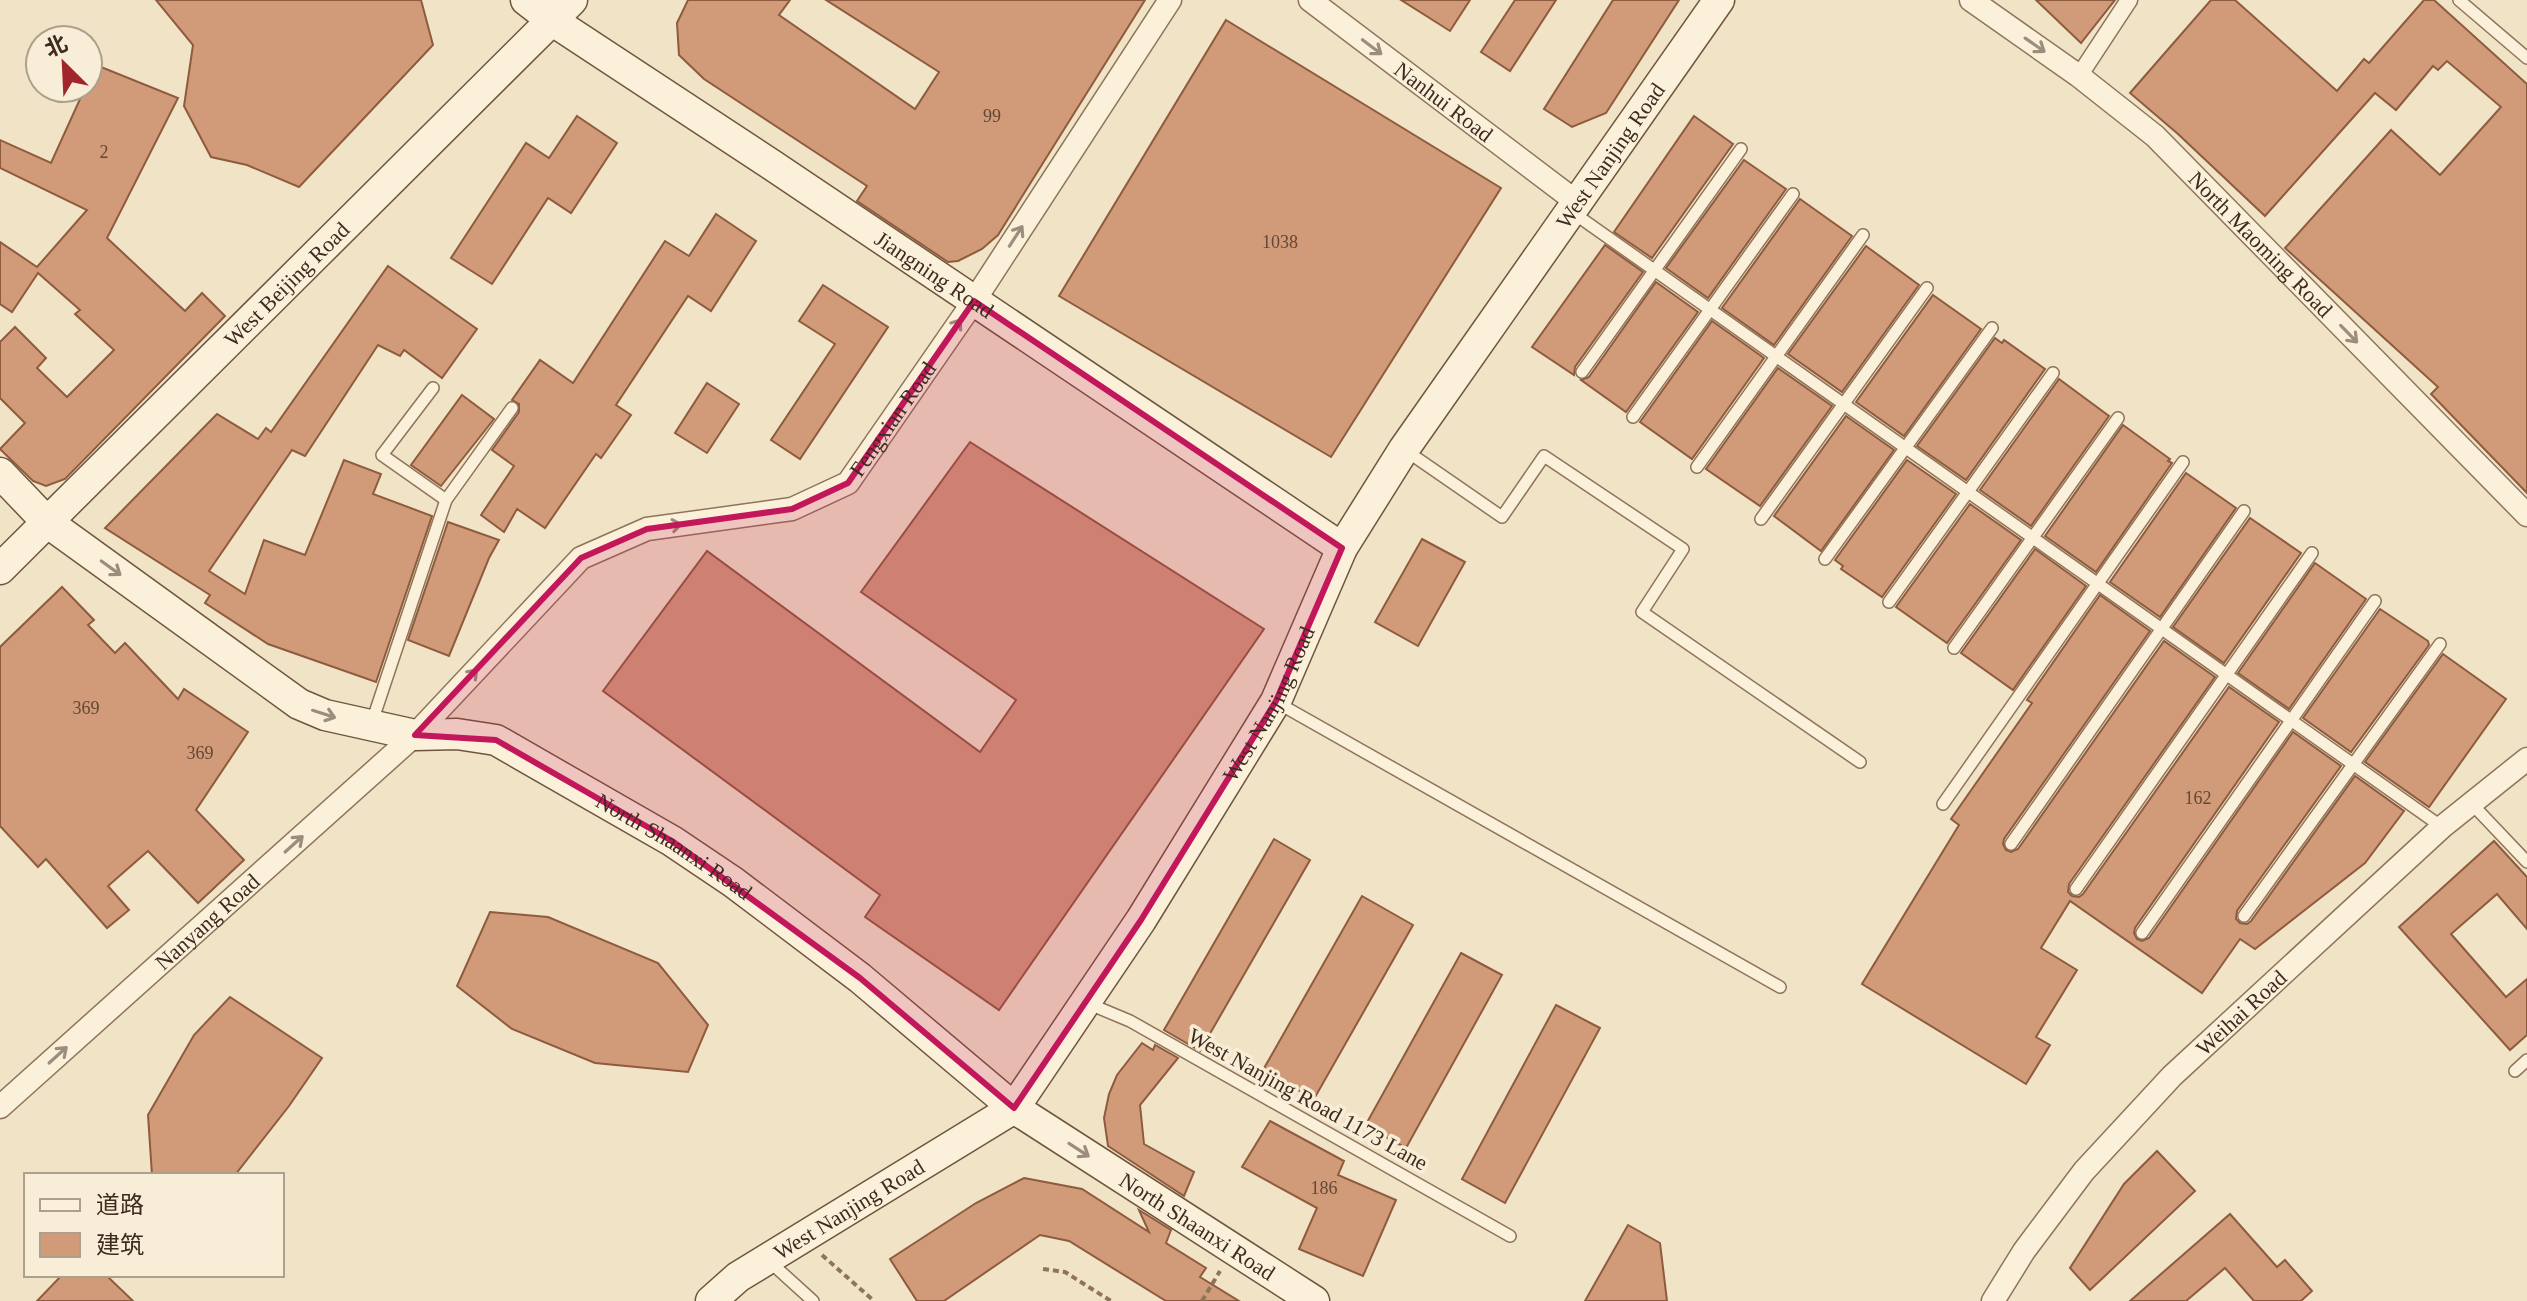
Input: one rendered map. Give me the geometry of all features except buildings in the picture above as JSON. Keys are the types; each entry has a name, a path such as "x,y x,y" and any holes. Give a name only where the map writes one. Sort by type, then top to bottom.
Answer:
{"main road":[{"name":"Jiangning Road","path":"526,0 562,11 974,301 1342,548"},
{"name":"West Nanjing Road","path":"711,1301 738,1277 1014,1108 1141,920 1276,701 1342,548 1404,449 1719,0"},
{"name":"West Beijing Road","path":"0,569 562,11"},
{"name":"North Shaanxi Road","path":"0,473 47,522 299,704 325,715 415,735 457,734 496,740 672,841 733,882 860,978 1014,1108 1314,1301"}],"street":[{"name":"Fengxian Road","path":"415,735 581,558 647,529 792,509 848,483 974,301 1170,0"},
{"name":"Nanhui Road","path":"1310,0 1575,207"},
{"name":"North Maoming Road","path":"1971,0 2079,76 2155,136 2527,515"},
{"path":"2079,76 2129,0"},
{"name":"Nanyang Road","path":"0,1107 415,735"},
{"name":"Weihai Road","path":"1993,1301 2024,1251 2084,1171 2172,1076 2442,827 2527,759"}],"lane":[{"path":"2459,0 2527,58"},
{"path":"1582,372 1741,149"},
{"path":"1633,417 1793,194"},
{"path":"1575,207 1656,271 2442,827"},
{"path":"1697,467 1863,235"},
{"path":"1761,519 1927,288"},
{"path":"1825,559 1992,328"},
{"path":"1889,602 2053,373"},
{"path":"433,388 382,455 446,500"},
{"path":"371,726 446,500 512,408"},
{"path":"1954,648 2118,418"},
{"path":"1404,449 1502,517 1544,456 1683,549 1642,612 1860,762"},
{"path":"1943,804 2183,462"},
{"path":"2011,844 2244,511"},
{"path":"2076,889 2312,553"},
{"path":"2142,933 2375,601"},
{"path":"2244,916 2440,644"},
{"path":"1276,701 1780,987"},
{"path":"2471,803 2527,862"},
{"name":"West Nanjing Road 1173 Lane","path":"1085,1002 1130,1021 1510,1236"},
{"path":"2515,1071 2527,1060"},
{"path":"767,1259 813,1301"}],"path":[{"path":"802,1238 874,1301"},
{"path":"1202,1301 1233,1249"},
{"path":"1043,1269 1065,1272 1111,1301"}],"highlighted area":[{"path":"974,301 1342,548 1276,701 1141,920 1014,1108 860,978 672,841 496,740 415,735 581,558 647,529 792,509 848,483"}]}
